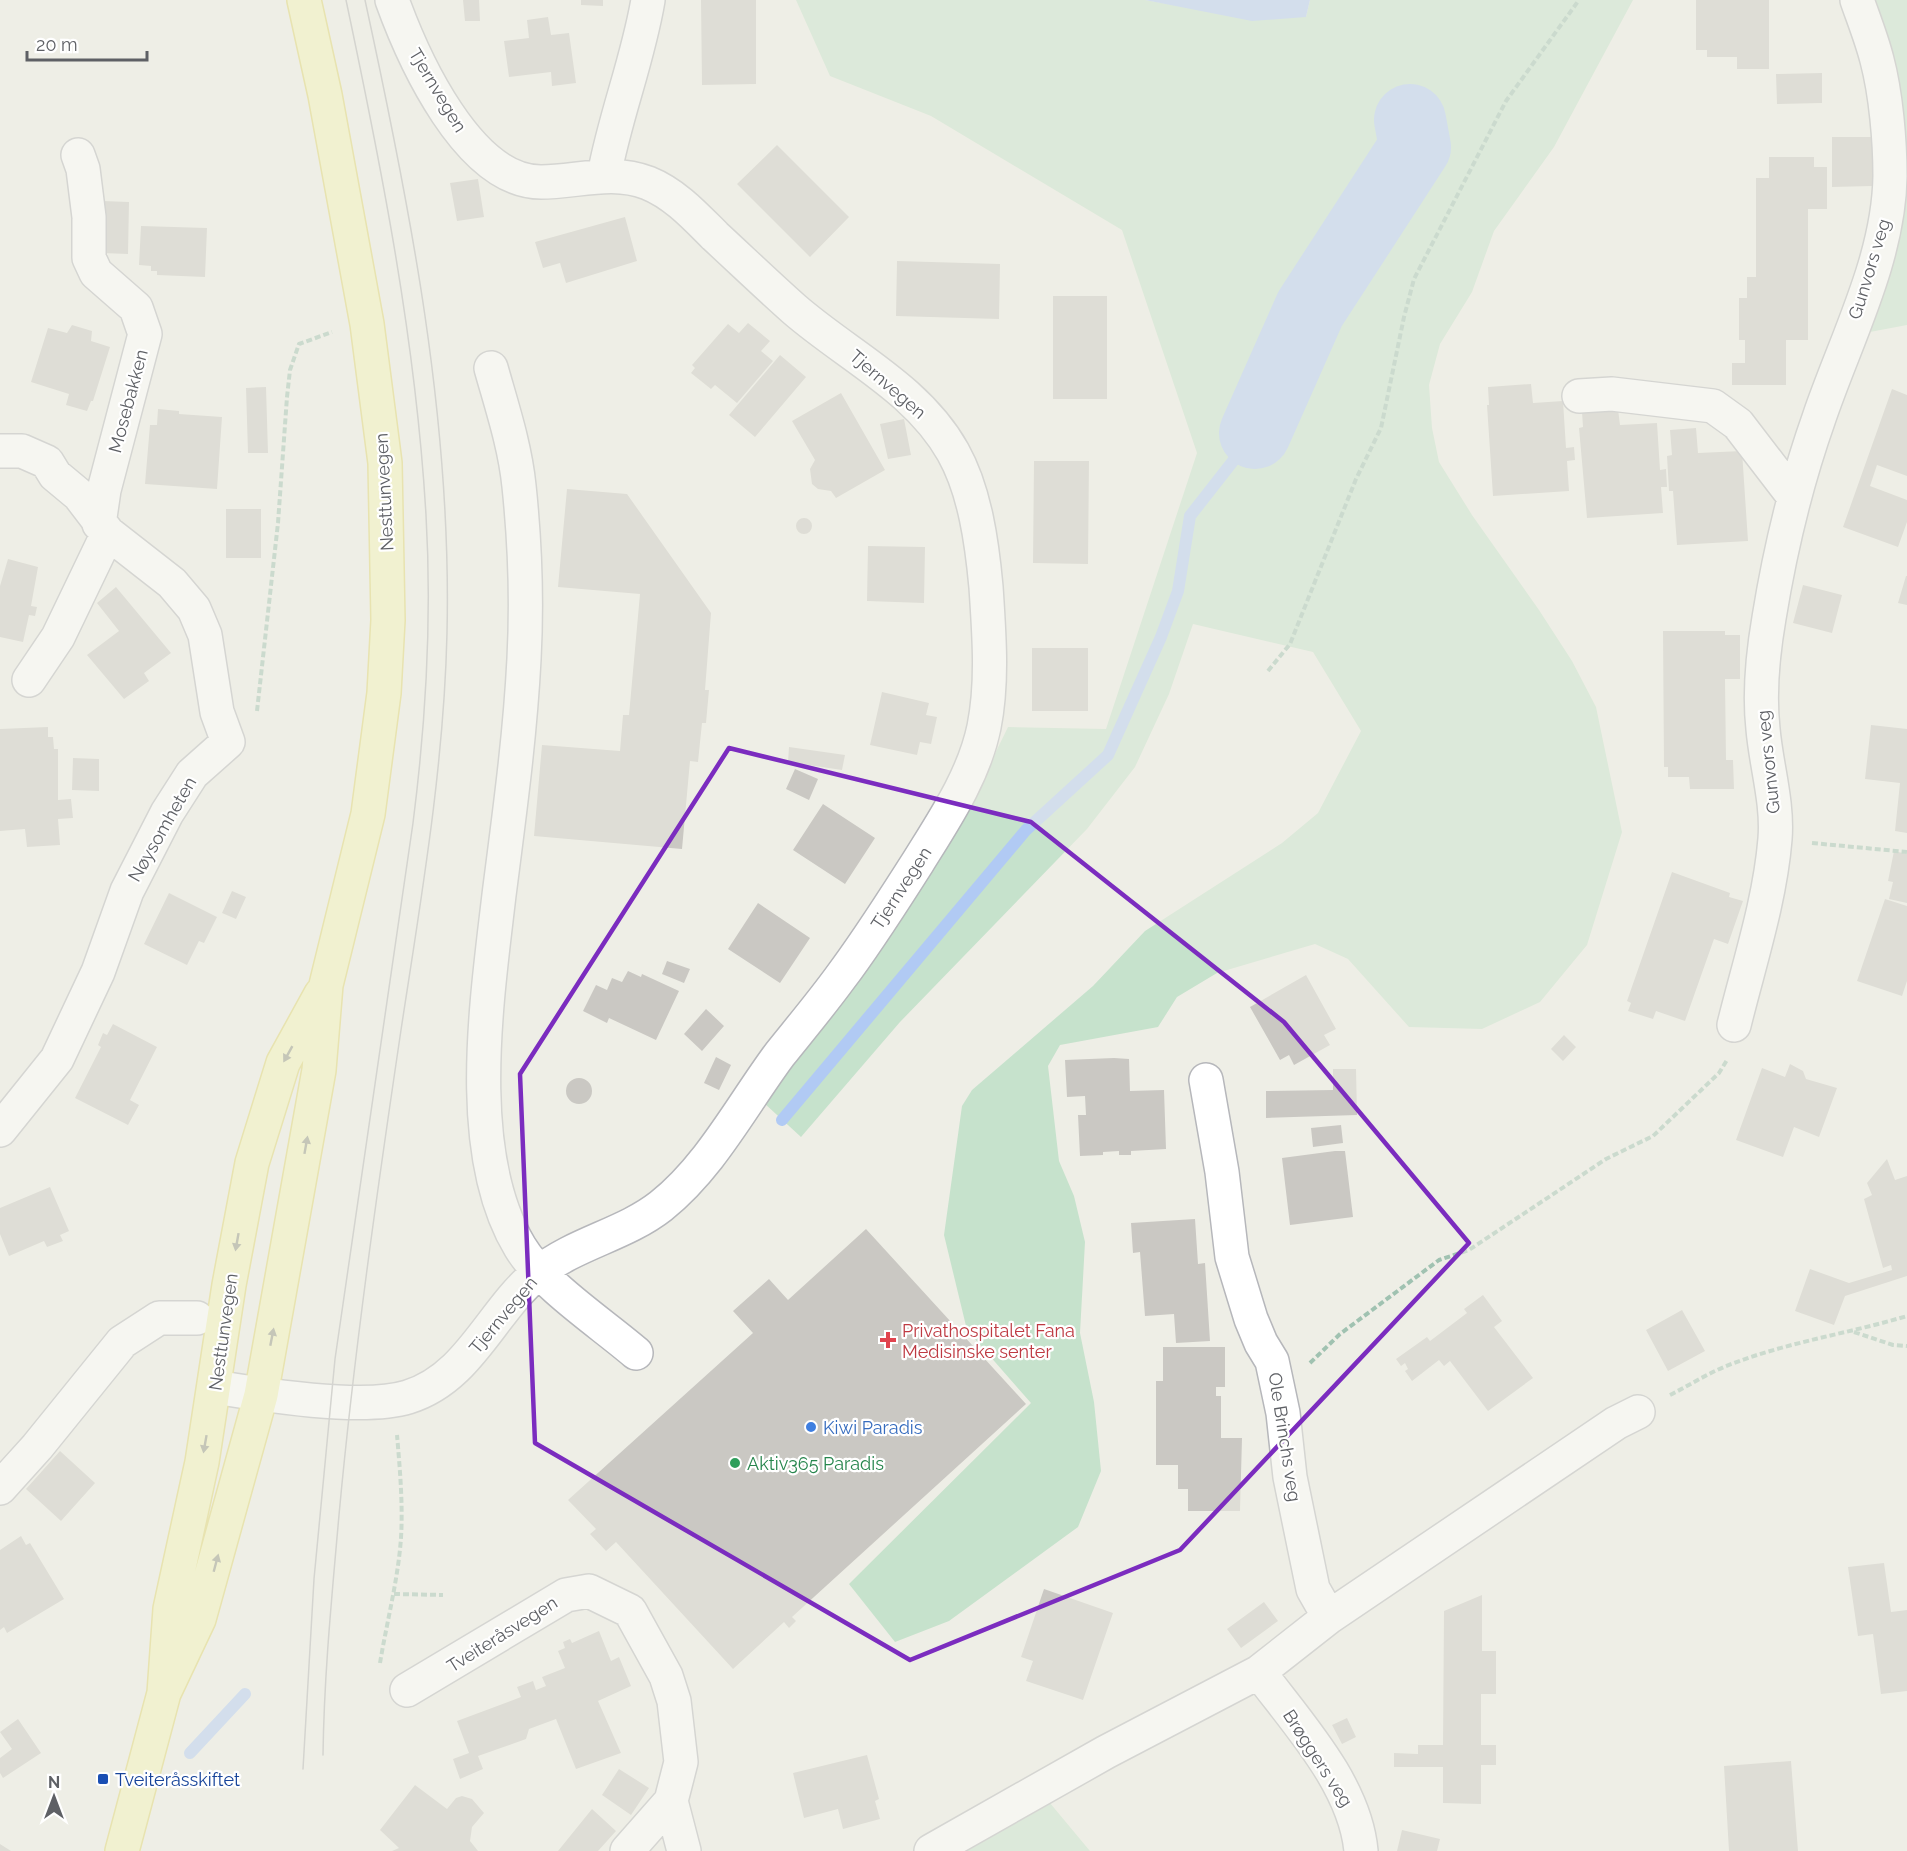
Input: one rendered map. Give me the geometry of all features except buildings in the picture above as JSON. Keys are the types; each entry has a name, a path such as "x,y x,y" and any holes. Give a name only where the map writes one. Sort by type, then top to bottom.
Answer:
{"main road":[{"name":"Nesttunvegen","path":"122,1851 164,1693 199,1619 261,1395 319,1070 326,985 368,814 377,751 388,620 385,463 367,324 325,95 304,0"},
{"name":"Nesttunvegen","path":"164,1693 170,1609 215,1387 238,1234 252,1163 283,1063 326,985"}],"street":[{"name":"Tjernvegen","path":"215,1387 261,1395 389,1401 413,1396 443,1379 461,1363 514,1296 539,1272 598,1238 634,1225 687,1182 778,1057 839,981 927,848 958,795 976,754 986,707 989,653 984,565 965,481 954,455 939,431 912,401 861,358 799,313 672,197 643,182 604,176 528,182 503,172 483,156 459,129 409,42 392,0"},
{"path":"604,176 621,107 642,38 648,0"},
{"name":"Gunvors veg","path":"1734,1025 1766,896 1775,838 1774,807 1762,726 1763,677 1769,620 1794,497 1818,419 1873,269 1886,217 1890,177 1878,62 1857,0"},
{"name":"Mosebakken","path":"29,680 58,637 104,529 104,490 145,334 136,308 96,273 89,258 89,218 84,169 78,155"},
{"path":"491,368 509,429 519,485 525,581 524,658 518,738 487,1002 484,1055 487,1130 492,1171 501,1207 520,1247 539,1272 636,1353"},
{"path":"1579,396 1612,394 1713,406 1738,424 1794,497"},
{"path":"0,450 22,451 47,462 55,475 79,495 104,529 172,583 194,609 205,635 217,712 228,742"},
{"name":"Nøysomheten","path":"0,1130 57,1059 98,972 127,891 167,813 192,774 228,742"},
{"name":"Ole Brinchs veg","path":"1206,1080 1222,1172 1232,1257 1251,1319 1272,1361 1279,1393 1290,1477 1313,1589 1329,1617"},
{"path":"0,1488 80,1397 110,1355 136,1332 159,1318 196,1318"},
{"path":"931,1851 1106,1752 1259,1672 1329,1617 1616,1423 1638,1412"},
{"name":"Tveiteråsvegen","path":"407,1690 566,1595 590,1591 630,1611 666,1676 674,1701 681,1762 671,1801 684,1851"},
{"name":"Brøggers veg","path":"1259,1672 1314,1746 1351,1807 1359,1832 1361,1851"},
{"path":"627,1851 671,1801"}],"path":[{"path":"1268,671 1290,644 1356,479 1381,428 1414,279 1506,101 1579,0"},
{"path":"228,742 260,709 290,370 299,344 333,332"},
{"path":"1805,842 1907,852"},
{"path":"1279,1393 1340,1334 1439,1260 1469,1250 1606,1159 1653,1136 1719,1073 1731,1053 1734,1025"},
{"path":"1638,1412 1724,1367 1795,1345 1854,1332 1907,1316"},
{"path":"1854,1332 1893,1345 1907,1346"},
{"path":"389,1401 397,1432 402,1497 401,1539 379,1680 382,1688 393,1695 407,1690"},
{"path":"394,1594 443,1595"}],"highlighted area":[{"path":"729,748 1031,822 1284,1022 1469,1243 1180,1550 910,1660 535,1443 520,1074"}],"green space":[{"path":"796,0 1145,0 1208,11 1306,17 1310,0 1633,0 1554,147 1494,231 1472,292 1440,344 1429,385 1432,428 1439,462 1472,515 1572,661 1596,707 1622,832 1587,945 1540,1002 1482,1029 1409,1027 1348,959 1315,944 1217,973 1177,997 1158,1027 1060,1045 1048,1066 1059,1161 1074,1196 1085,1242 1080,1333 1094,1402 1101,1471 1078,1527 949,1621 895,1642 849,1584 1031,1403 967,1330 944,1235 962,1106 972,1090 1093,986 1145,931 1282,843 1318,813 1361,731 1313,652 1193,624 1169,694 1135,767 1087,829 900,1022 801,1137 764,1103 858,981 985,774 1008,727 1106,729 1197,453 1122,230 931,116 830,76"},
{"path":"1854,0 1907,0 1907,325 1833,339 1880,216 1890,72"},
{"path":"1050,1803 1090,1851 966,1851"}],"water":[{"path":"1145,0 1310,0 1306,17 1252,21"}],"waterway":[{"path":"1255,433 1310,309 1415,147 1410,120"},
{"path":"782,1120 1026,830 1108,755 1161,637 1178,591 1190,516 1255,433"},
{"path":"190,1753 245,1694"}],"tram line":[{"path":"303,1769 314,1579 335,1359 413,823 424,708 428,631 426,515 406,321 396,256 346,0"},
{"path":"323,1755 331,1605 352,1394 392,1091 424,882 441,733 447,633 447,553 443,473 425,314 398,156 365,0"}],"place":[{"name":"Privathospitalet Fana Medisinske senter","path":"888,1340"},
{"name":"Kiwi Paradis","path":"811,1427"},
{"name":"Aktiv365 Paradis","path":"735,1463"},
{"name":"Tveiteråsskiftet","path":"103,1779"}]}
